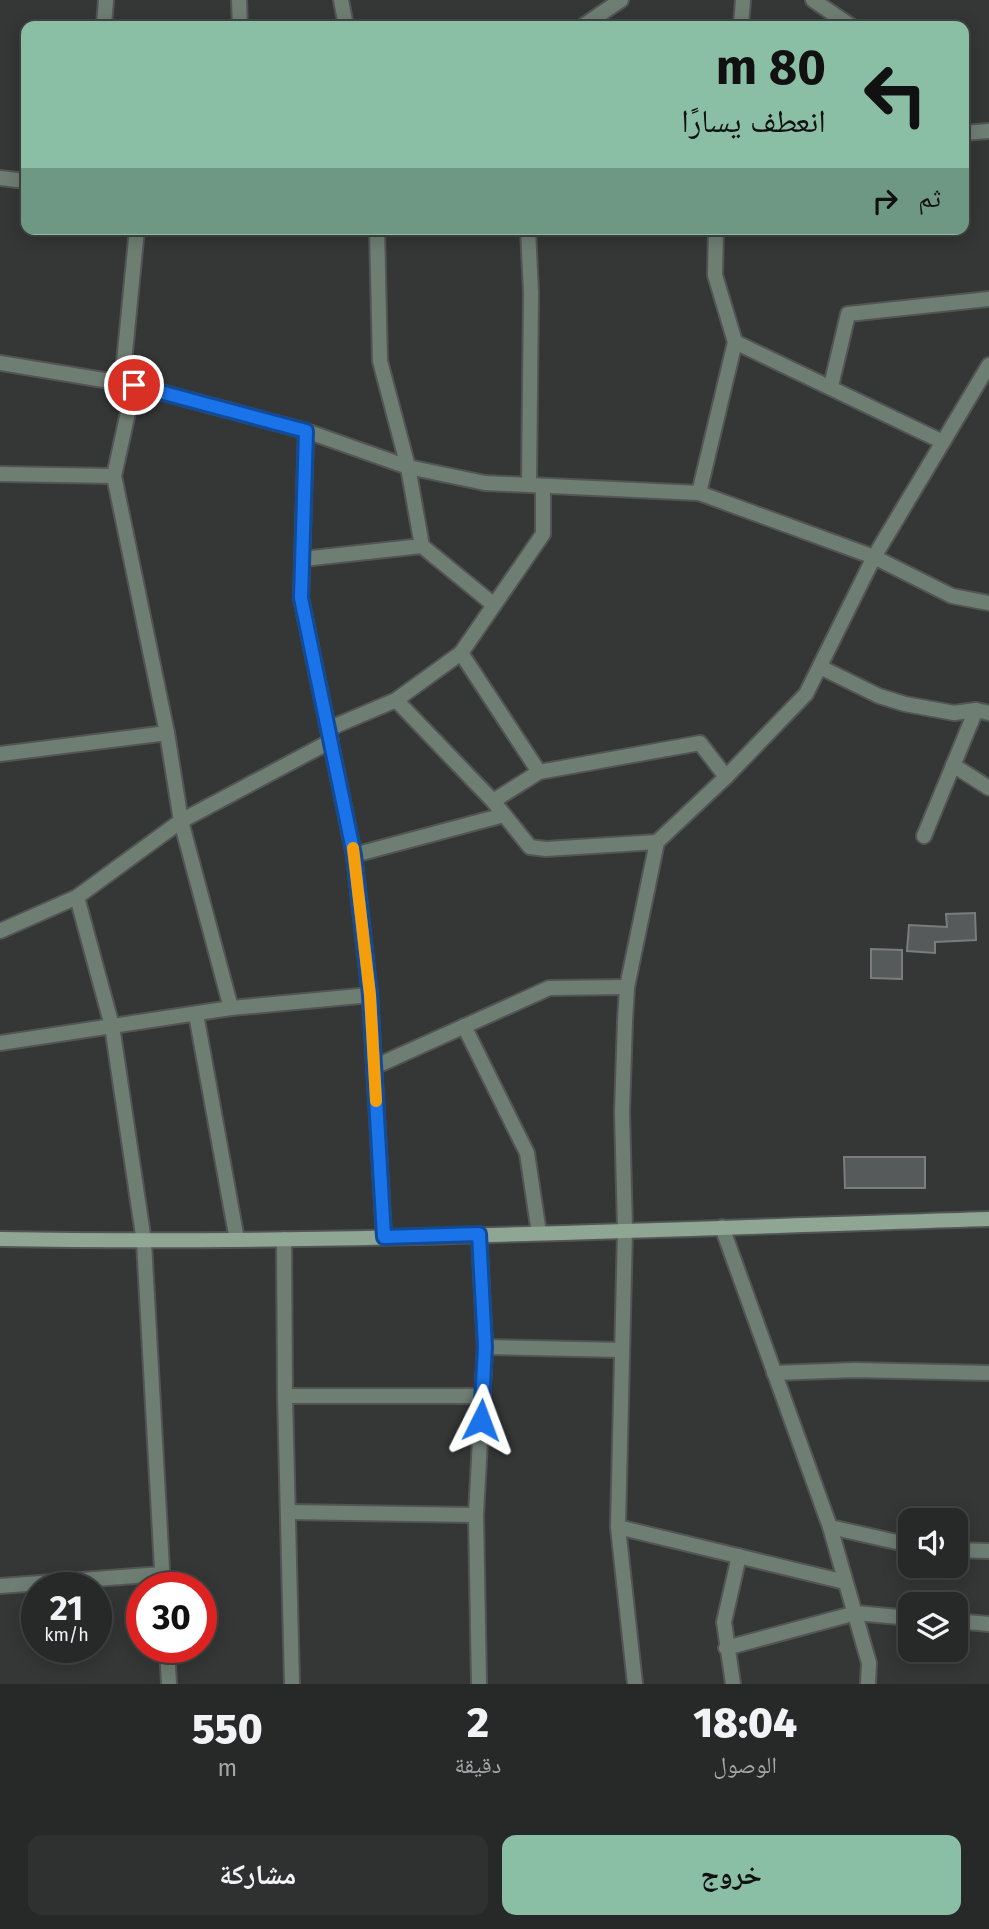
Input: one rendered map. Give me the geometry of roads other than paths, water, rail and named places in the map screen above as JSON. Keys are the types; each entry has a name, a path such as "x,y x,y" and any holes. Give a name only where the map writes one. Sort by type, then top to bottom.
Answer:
{"main road":[{"path":"0,1239 144,1242 989,1219"}],"street":[{"path":"104,21 106,0"},
{"path":"239,0 240,21"},
{"path":"341,0 345,21"},
{"path":"590,21 621,0"},
{"path":"741,21 743,0"},
{"path":"813,0 844,21"},
{"path":"969,133 989,131"},
{"path":"0,178 21,180"},
{"path":"137,235 128,384 114,476 167,733 181,821 231,1008"},
{"path":"377,235 380,361 408,467 422,546 494,605"},
{"path":"0,931 77,897 181,821 396,700 461,653 543,534 536,486 527,235"},
{"path":"699,494 735,342 715,275 716,235"},
{"path":"831,387 848,314 989,299"},
{"path":"735,342 943,442"},
{"path":"0,363 128,384 306,431 408,467 485,483 699,494 874,557 952,596 989,603"},
{"path":"635,1684 618,1527 625,1230 622,1112 627,987 657,842 726,777 806,694 874,557 989,365"},
{"path":"306,431 301,598 354,855 370,995 384,1237"},
{"path":"0,474 114,476"},
{"path":"303,559 422,546"},
{"path":"461,653 539,772"},
{"path":"820,667 879,696 905,704 954,713 982,711"},
{"path":"396,700 493,801 530,847 546,849 657,842"},
{"path":"924,836 953,765 982,711"},
{"path":"0,754 167,733"},
{"path":"493,801 539,772 700,743 726,777"},
{"path":"953,765 989,788"},
{"path":"354,855 504,815"},
{"path":"77,897 112,1026 144,1242 162,1572"},
{"path":"374,1067 549,988 627,987"},
{"path":"0,1043 231,1008 370,995"},
{"path":"196,1014 236,1240"},
{"path":"464,1026 527,1153 540,1233"},
{"path":"722,1227 830,1527 869,1663 868,1684"},
{"path":"478,1684 476,1515 485,1347 479,1234"},
{"path":"284,1239 292,1684"},
{"path":"485,1347 622,1350"},
{"path":"774,1373 856,1370 989,1373"},
{"path":"285,1396 483,1396"},
{"path":"288,1512 476,1515"},
{"path":"618,1527 845,1582"},
{"path":"830,1527 898,1542"},
{"path":"968,1550 989,1551"},
{"path":"733,1684 724,1622 739,1556"},
{"path":"0,1586 126,1582"},
{"path":"726,1648 856,1613 898,1617"},
{"path":"968,1622 989,1624"},
{"path":"168,1663 169,1684"}]}
